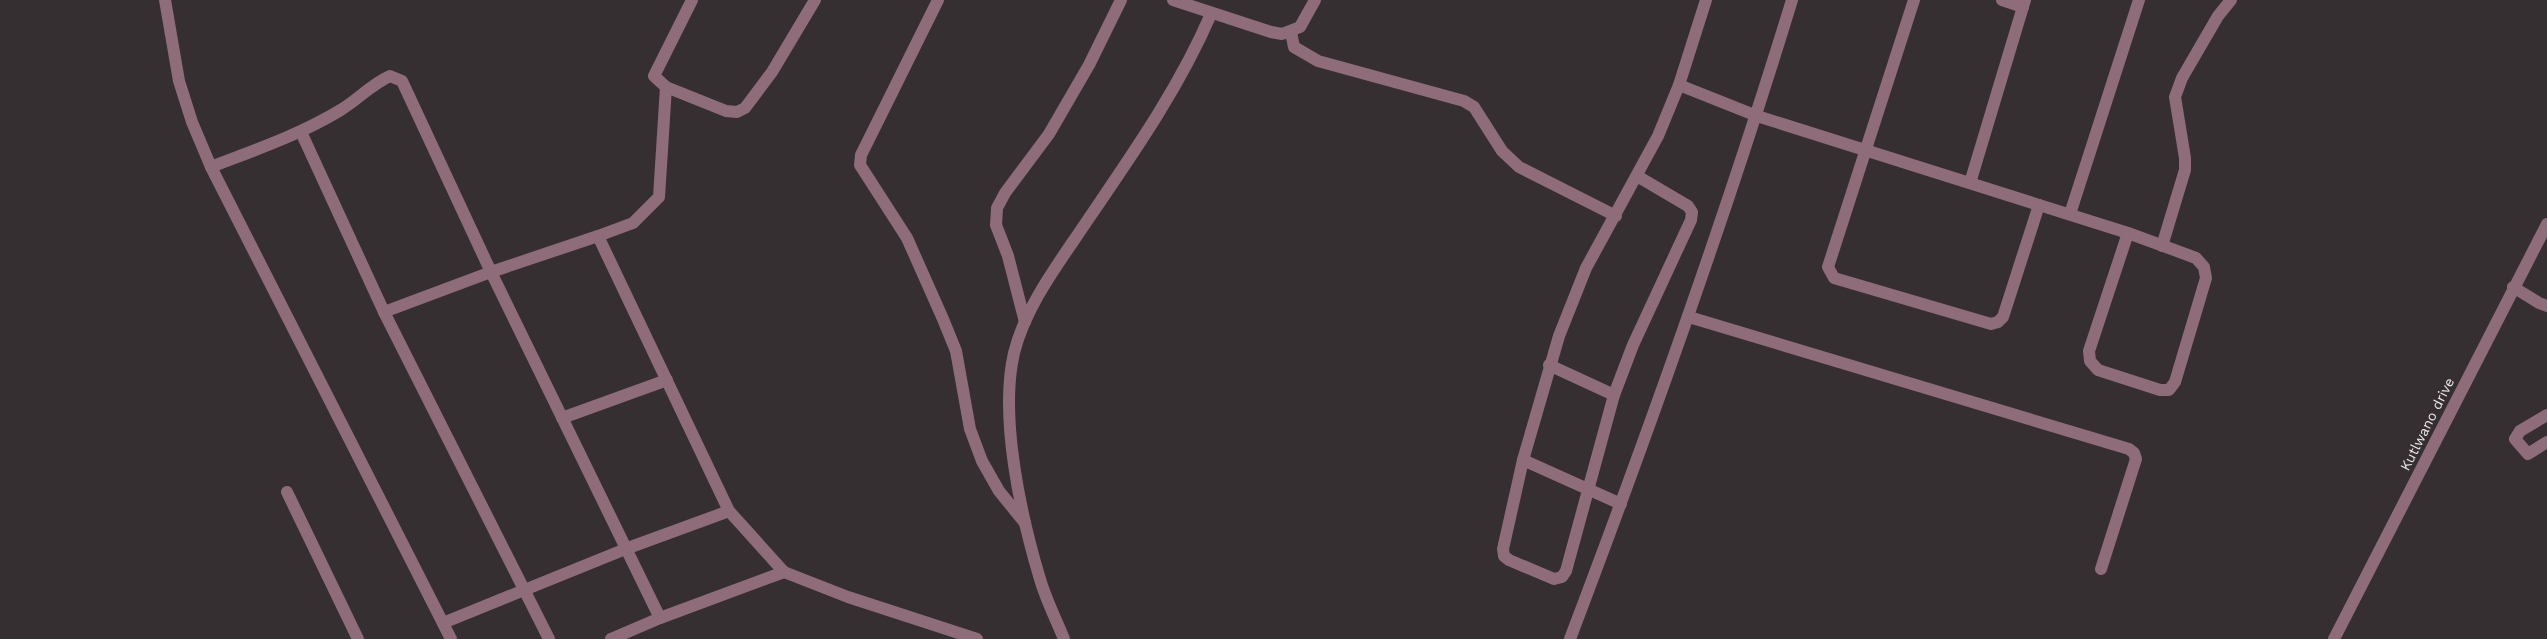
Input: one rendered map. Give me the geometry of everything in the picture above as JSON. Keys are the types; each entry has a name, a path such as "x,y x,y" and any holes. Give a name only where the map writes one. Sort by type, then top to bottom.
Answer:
{"street":[{"path":"165,0 179,82 192,122 211,167 451,639"},
{"path":"692,0 655,70 654,76 656,80 666,87 726,111 737,112 745,108 772,72 815,0"},
{"path":"938,0 879,117 861,155 860,164 907,238 943,319 956,351 970,428 982,461 999,491 1027,524"},
{"path":"1025,322 1008,256 996,225 997,208 1005,193 1049,134 1089,65 1121,0"},
{"path":"1173,0 1189,2 1211,14 1271,32 1291,32 1300,27 1314,0"},
{"path":"1637,176 1688,206 1692,212 1691,220 1633,345 1614,395 1566,571 1562,578 1554,579 1509,560 1503,549 1523,460 1549,365 1586,268 1658,136 1680,85 1706,0"},
{"path":"1570,639 1689,317 1757,116 1792,0"},
{"path":"1914,0 1828,267 1834,278 1991,324 1998,322 2003,317 2039,205"},
{"path":"1970,183 2024,3 2002,0"},
{"path":"2070,214 2139,0"},
{"path":"2162,246 2185,170 2186,158 2175,97 2182,78 2218,16 2231,0"},
{"path":"1064,639 1040,581 1016,472 1009,415 1010,376 1014,351 1025,322 1066,252 1148,132 1194,53 1211,14"},
{"path":"1291,32 1294,47 1318,61 1464,101 1474,107 1502,151 1519,167 1616,216"},
{"path":"211,167 301,132 341,110 374,83 390,76 402,81 491,272 628,548 660,618"},
{"path":"1680,85 1757,116 1865,152 2070,214 2128,233 2196,258 2204,267 2206,278 2175,382 2169,390 2160,390 2098,370 2090,361 2089,351 2128,233"},
{"path":"384,312 491,272 633,223 659,197 666,87"},
{"path":"301,132 384,312 549,639"},
{"name":"Kutlwano drive","path":"2334,639 2547,224"},
{"path":"598,236 730,511 784,572 848,598 977,639"},
{"path":"2513,288 2547,306"},
{"path":"1689,317 2128,449 2134,453 2136,459 2102,569"},
{"path":"1549,365 1614,395"},
{"path":"562,418 667,380"},
{"path":"2547,415 2520,431 2515,439 2528,454 2547,442"},
{"path":"1523,460 1621,504"},
{"path":"287,492 358,639"},
{"path":"444,623 628,548 730,511"},
{"path":"610,639 660,618 784,572"}]}
